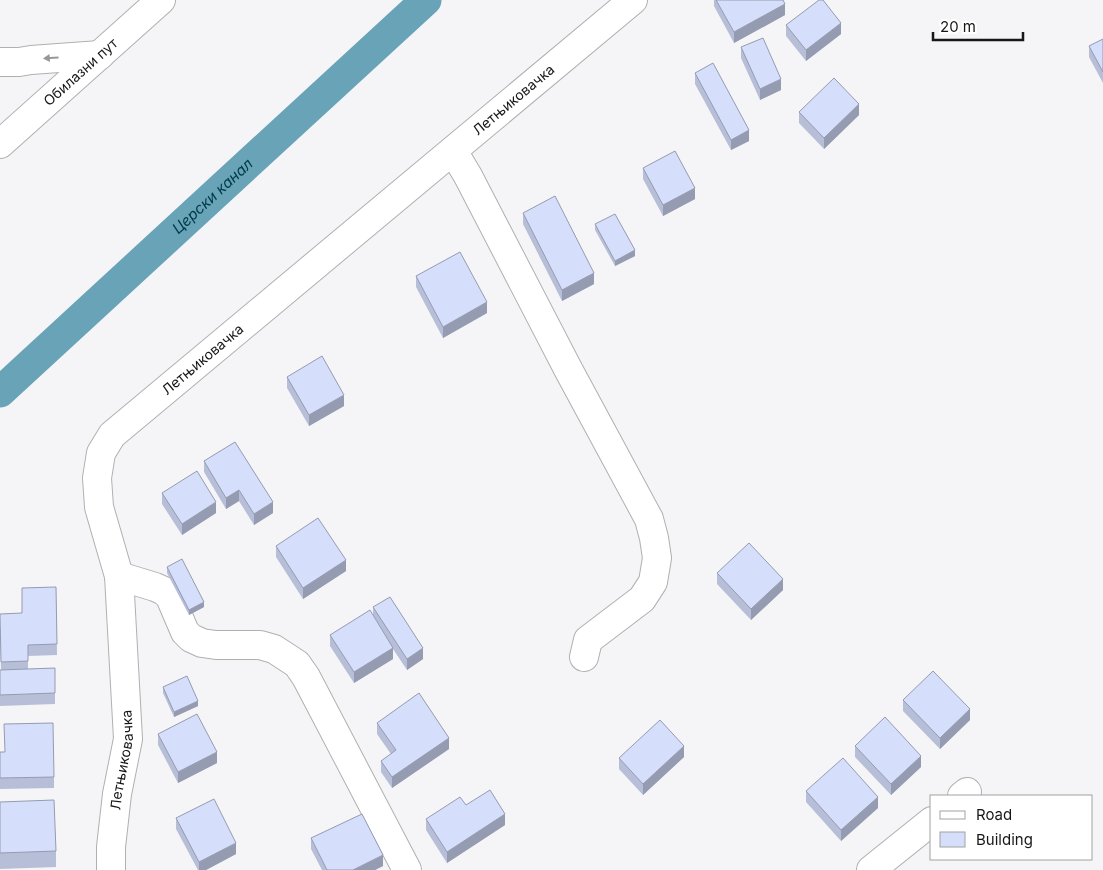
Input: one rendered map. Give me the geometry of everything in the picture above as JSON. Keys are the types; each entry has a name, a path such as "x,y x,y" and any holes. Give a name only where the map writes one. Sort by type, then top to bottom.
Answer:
{"street":[{"name":"Обилазни пут","path":"0,144 161,0"},
{"name":"Летњиковачка","path":"110,870 117,794 128,739 119,576 99,507 96,478 101,453 112,435 633,0"},
{"path":"0,62 100,55"},
{"path":"453,151 649,519 654,538 657,558 653,582 642,600 588,640 584,657"},
{"path":"119,576 164,591 170,597 185,632 191,638 202,643 216,645 260,645 274,649 297,664 306,677 407,870"},
{"path":"871,870 930,823"}],"building":[{"path":"716,0 783,0 785,4 734,32"},
{"path":"819,0 823,0 841,23 806,50 786,25"},
{"path":"763,38 781,79 760,89 741,47"},
{"path":"1103,39 1103,72 1089,46"},
{"path":"713,63 749,130 731,140 695,73"},
{"path":"834,78 859,104 824,138 799,112"},
{"path":"675,151 695,188 663,205 643,168"},
{"path":"555,196 594,273 562,290 523,213"},
{"path":"615,214 635,250 615,261 595,224"},
{"path":"460,252 487,302 443,327 416,276"},
{"path":"322,356 344,395 309,415 287,377"},
{"path":"235,442 273,502 254,514 239,490 226,498 204,461"},
{"path":"197,471 216,502 182,524 162,493"},
{"path":"318,518 346,560 303,588 276,546"},
{"path":"749,543 783,579 751,609 717,573"},
{"path":"182,559 204,602 189,610 167,567"},
{"path":"56,587 57,644 28,645 28,661 1,662 0,614 22,613 22,588"},
{"path":"390,597 423,648 407,659 373,607"},
{"path":"370,610 393,648 354,672 330,635"},
{"path":"55,668 55,693 0,695 0,670"},
{"path":"933,671 970,709 940,738 903,700"},
{"path":"187,676 198,701 174,712 163,687"},
{"path":"419,693 449,738 392,777 381,761 396,750 377,723"},
{"path":"197,714 217,752 178,772 158,734"},
{"path":"885,717 921,756 891,784 855,746"},
{"path":"660,720 684,746 643,784 619,758"},
{"path":"53,723 54,777 0,778 0,752 5,752 4,724"},
{"path":"843,758 878,797 841,830 806,791"},
{"path":"490,790 505,814 447,852 426,819 460,797 466,805"},
{"path":"214,799 236,843 199,862 176,818"},
{"path":"54,800 56,851 0,853 0,802"},
{"path":"362,814 383,855 353,870 327,870 311,838"}],"waterway":[{"name":"Церски канал","path":"0,392 426,0"}]}
